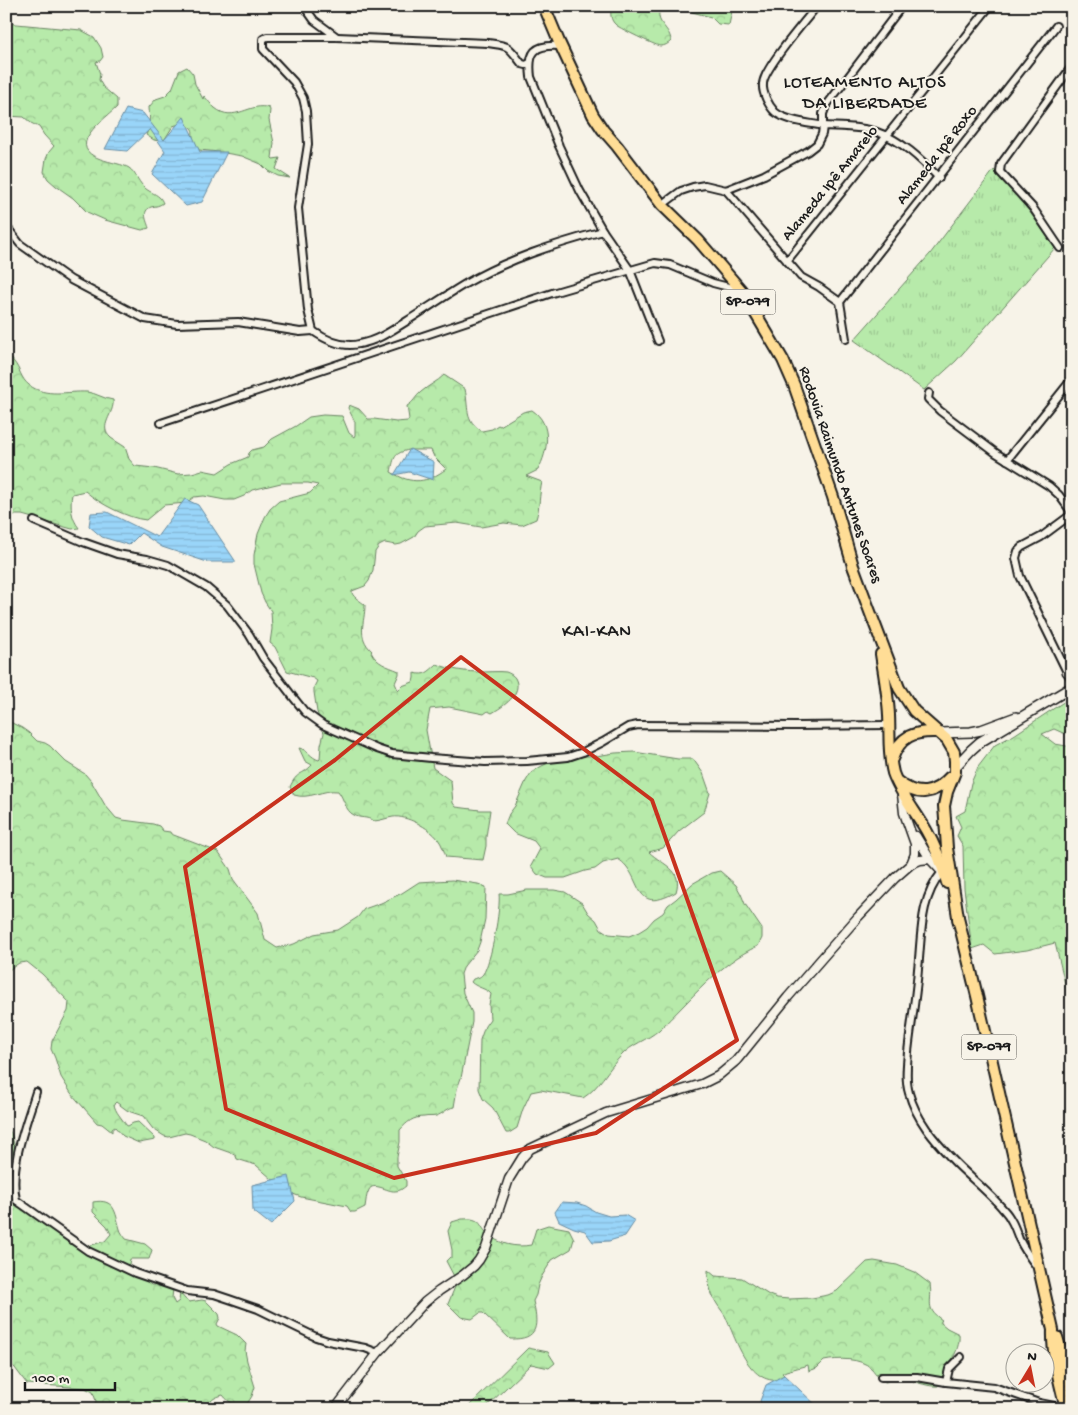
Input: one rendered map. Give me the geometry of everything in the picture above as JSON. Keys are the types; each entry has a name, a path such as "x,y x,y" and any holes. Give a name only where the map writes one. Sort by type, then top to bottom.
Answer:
{"highway":[{"name":"Rodovia Raimundo Antunes Soares","path":"544,6 560,46 593,115 603,130 662,204 698,240 741,290 775,345 794,385 833,497 853,566 879,638"},
{"name":"SP-079","path":"879,638 889,716 891,763 902,791 939,855 959,923 1053,1330 1058,1339 1072,1391"},
{"name":"SP-079","path":"879,638 899,688 906,700 914,711 951,745 955,756 955,769 944,806 947,848 959,923"},
{"path":"891,763 897,748 909,736 920,733 939,733"},
{"path":"897,781 908,789 925,793 941,786 955,769"},
{"path":"1053,1330 1059,1378 1060,1408"}],"main road":[{"path":"955,769 980,742 1072,687"},
{"path":"939,733 981,730 1035,710"}],"street":[{"path":"304,6 314,20 337,37"},
{"path":"817,6 768,69 762,84 764,94 775,111 784,117 797,121 822,126 875,131 900,144 923,161 938,178"},
{"path":"662,204 681,191 693,187 705,185 726,190 764,175 817,144 822,134 823,114 826,106 902,6"},
{"name":"Alameda Ipê Amarelo","path":"787,261 990,6"},
{"name":"Alameda Ipê Roxo","path":"840,302 1056,26"},
{"path":"313,331 306,296 298,208 308,144 306,110 303,98 294,82 263,49 263,39 267,37 337,37 488,42 508,47 522,64 530,63"},
{"path":"560,46 544,46 536,50 531,56 531,77 559,146 580,190 603,231 630,270 658,341"},
{"path":"1060,248 1033,208 1000,172 1000,168 1072,66"},
{"path":"726,190 801,277 840,302 846,339"},
{"path":"6,226 20,244 71,280 146,319 177,324 238,322 300,332 313,331 336,344 349,346 380,338 466,284 532,252 603,231"},
{"path":"161,424 542,296 655,263 670,265 713,283 741,290"},
{"path":"1007,460 1072,379"},
{"path":"929,393 928,400 940,411 1007,460 1049,486 1072,513 1041,537 1022,547 1018,551 1016,558 1020,576 1069,670 1072,680"},
{"path":"34,521 82,542 117,554 168,565 206,586 227,605 249,634 263,658 305,712 323,725 392,754 485,762 527,761 568,757 596,745 628,727 638,725 888,725"},
{"path":"902,791 902,802 915,844 915,854 911,864"},
{"path":"907,822 930,859 944,874 934,881 922,918 916,992 907,1063 906,1083 909,1094 923,1125 952,1159 1003,1208 1029,1257 1039,1271"},
{"path":"335,1409 378,1353 425,1302 463,1276 479,1260 486,1248 509,1178 530,1149 606,1113 702,1084 718,1076 736,1061 788,997 895,878 911,864 920,860 930,859"},
{"path":"36,1092 16,1166 14,1186 16,1200 88,1251 156,1282 187,1291 214,1294 258,1309 316,1337 365,1348 378,1353"},
{"path":"946,1382 949,1369 961,1357"},
{"path":"881,1377 918,1377 994,1387 1039,1403 1060,1408"}],"highlighted area":[{"path":"461,657 652,800 737,1040 596,1133 394,1178 226,1109 185,867 335,760"}],"green space":[{"path":"612,6 621,6 623,13 628,6 661,6 659,12 660,21 668,32 671,41 666,45 660,46 619,27 612,19"},
{"path":"690,6 733,6 729,25 718,24 711,17 692,12"},
{"path":"6,23 81,30 94,37 101,48 103,57 100,61 96,62 100,74 99,80 103,87 117,99 117,107 93,129 87,138 86,146 93,156 129,168 145,188 160,198 163,203 146,211 145,214 149,228 142,230 105,220 87,212 73,198 48,179 44,172 46,159 54,146 39,127 24,117 6,116"},
{"path":"187,67 193,74 195,84 203,99 204,96 214,107 222,112 229,114 256,107 269,108 269,120 274,143 272,158 280,158 276,169 290,178 278,176 268,171 261,164 242,156 199,150 193,139 191,128 183,123 173,126 163,142 154,140 146,135 150,126 149,107 156,99 165,96 172,89 179,71"},
{"path":"994,170 1015,191 1055,248 956,361 924,390 854,340 930,254"},
{"path":"6,353 16,365 26,383 36,389 50,393 87,392 113,400 112,410 106,424 107,433 125,447 129,459 135,466 154,468 178,474 202,470 217,473 231,464 248,457 252,450 264,447 272,439 309,417 323,415 342,416 349,433 354,437 355,422 348,408 349,405 359,409 368,419 396,422 408,421 407,406 421,392 444,375 465,389 470,418 476,427 482,431 500,426 523,412 532,410 543,423 547,438 544,455 538,470 526,476 542,482 536,519 522,525 504,523 481,527 457,523 425,526 414,537 401,544 385,543 379,546 375,552 373,570 369,581 365,586 352,591 354,596 365,605 362,629 364,640 376,659 399,671 395,683 398,690 402,686 413,682 414,673 427,673 437,664 465,671 506,672 515,678 517,689 514,695 506,704 492,713 488,711 484,714 449,707 430,709 426,730 433,768 451,781 453,803 456,807 490,810 483,860 446,857 438,839 424,827 411,820 393,817 373,821 356,816 349,811 338,791 300,796 294,795 290,787 297,776 312,765 305,761 299,748 316,759 320,759 324,733 317,712 314,692 317,681 313,678 287,671 275,647 270,643 272,629 271,611 261,593 254,564 254,555 258,534 270,509 279,501 310,493 318,485 281,483 252,490 234,500 204,496 194,497 186,503 164,505 146,520 114,510 85,491 72,494 72,512 79,528 72,529 22,515 6,515","holes":["409,450 431,450 434,457 446,469 439,474 419,481 406,479 391,472 394,459 398,454"]},
{"path":"1072,698 1072,733 1063,733 1054,729 1042,734 1055,744 1072,747 1072,1012 1055,943 1027,950 995,954 984,945 972,949 964,888 963,846 957,836 961,827 956,816 965,811 971,783 978,767 995,745"},
{"path":"6,720 22,728 37,741 50,746 66,762 85,774 105,805 116,818 159,826 163,831 170,832 218,852 230,869 233,879 258,913 265,940 277,948 294,944 314,934 338,930 358,917 364,909 402,893 419,882 452,880 486,887 485,919 480,942 477,950 464,966 461,974 463,993 472,1013 472,1022 454,1107 436,1116 413,1119 400,1130 397,1166 406,1181 406,1186 400,1190 392,1191 374,1186 367,1194 365,1207 351,1212 347,1206 293,1194 256,1165 237,1159 231,1153 214,1147 205,1140 185,1133 169,1137 164,1136 153,1129 143,1116 128,1111 116,1102 114,1104 116,1110 126,1125 138,1122 155,1140 139,1143 123,1136 115,1127 112,1129 112,1132 102,1124 97,1123 71,1093 61,1077 51,1049 52,1041 68,1011 69,1002 42,974 27,962 19,963 6,972"},
{"path":"634,752 678,759 693,759 703,773 710,793 704,812 679,831 663,848 649,852 674,873 677,878 676,892 652,900 645,897 632,874 618,859 603,863 595,869 565,878 547,878 537,874 531,866 540,849 534,841 514,833 505,824 531,773 550,762 578,756"},
{"path":"720,871 736,885 745,904 762,929 762,938 758,946 730,962 659,1030 625,1052 589,1094 583,1098 541,1090 531,1092 517,1128 506,1133 493,1108 483,1099 479,1089 480,1040 485,1026 490,1019 489,1005 491,994 471,982 483,974 489,959 497,923 499,894 527,890 565,892 582,903 601,929 609,934 629,936 647,927 692,884 711,873"},
{"path":"8,1129 15,1148 12,1171 18,1201 34,1218 46,1219 82,1248 105,1241 111,1234 107,1226 93,1212 93,1202 100,1201 110,1204 115,1212 120,1230 126,1239 145,1244 152,1250 149,1259 130,1259 128,1269 151,1285 154,1285 157,1281 173,1289 172,1298 175,1304 179,1301 180,1293 189,1302 206,1301 219,1314 218,1326 237,1335 246,1344 247,1361 255,1387 247,1404 234,1404 223,1395 213,1399 207,1409 95,1409 96,1401 93,1392 85,1388 27,1384 15,1368 6,1360 6,1130"},
{"path":"462,1219 477,1221 491,1237 513,1245 531,1245 536,1229 548,1225 569,1229 574,1239 571,1249 552,1260 542,1276 533,1301 536,1317 535,1329 527,1337 510,1339 483,1313 472,1319 461,1317 448,1304 457,1282 446,1261 452,1257 448,1231 452,1222"},
{"path":"874,1261 897,1265 914,1272 930,1284 930,1304 933,1312 942,1320 941,1323 959,1334 955,1354 938,1386 903,1380 885,1382 867,1365 861,1362 842,1359 824,1361 817,1368 809,1371 808,1365 782,1373 787,1378 775,1380 764,1378 748,1363 742,1353 726,1318 713,1296 708,1279 708,1270 715,1276 742,1278 777,1298 812,1298 837,1291 867,1262"},
{"path":"528,1348 548,1352 555,1363 549,1368 531,1364 484,1409 466,1409"}],"water":[{"path":"126,109 143,113 164,140 184,117 200,152 227,152 202,202 186,206 152,174 165,151 150,129 127,151 105,149"},
{"path":"410,449 434,462 433,480 409,472 394,475"},
{"path":"185,499 198,505 236,562 207,562 162,547 141,533 129,545 102,537 89,526 91,513 107,512 157,537"},
{"path":"289,1176 295,1201 271,1225 253,1211 252,1185"},
{"path":"562,1202 577,1203 609,1216 625,1215 635,1221 625,1236 609,1241 593,1242 585,1231 559,1221 555,1212"},
{"path":"784,1375 819,1409 763,1409 760,1401 766,1385"}],"district":[{"name":"LOTEAMENTO ALTOS DA LIBERDADE","path":"865,94"},
{"name":"KAI-KAN","path":"597,632"}]}
